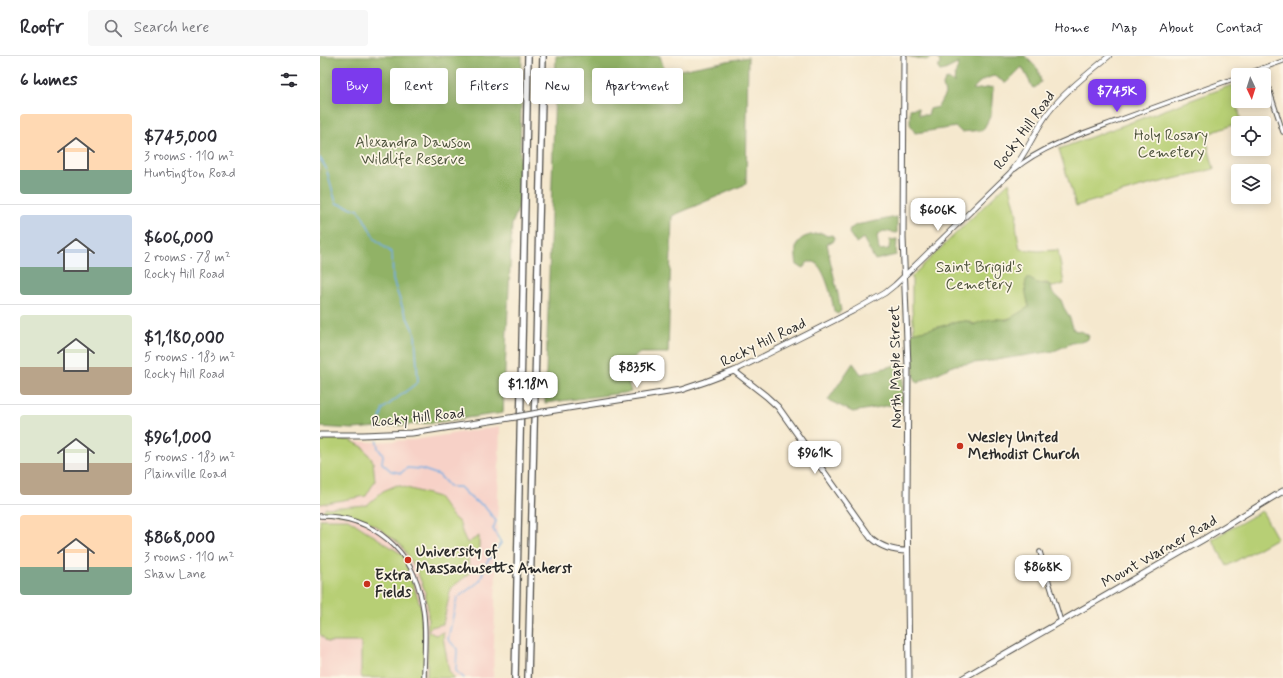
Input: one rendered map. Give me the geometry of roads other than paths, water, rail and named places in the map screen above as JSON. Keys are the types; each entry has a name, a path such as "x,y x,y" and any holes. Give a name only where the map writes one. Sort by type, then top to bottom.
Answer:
{"main road":[{"path":"515,678 528,56"},
{"path":"528,678 542,56"},
{"name":"North Maple Street","path":"904,56 903,204 908,373 907,552 909,678"},
{"path":"734,371 766,396 778,408 871,538 889,549 907,552"},
{"name":"Rocky Hill Road","path":"320,435 363,435 412,432 516,417 681,390 734,371"},
{"name":"Mount Warner Road","path":"963,678 1283,491"}],"street":[{"name":"Rocky Hill Road","path":"734,371 860,307 884,293 904,276 1010,173 1020,161 1040,125 1054,105 1109,56"},
{"path":"1262,68 1283,61"},
{"path":"1010,173 1030,157 1044,149 1231,80"},
{"path":"1271,95 1283,132"},
{"path":"320,516 348,519 372,529 392,543 407,562 416,580 422,603 424,631 424,678"},
{"path":"1040,552 1061,622"}],"waterway":[{"path":"320,158 326,168 336,203 359,210 375,239 392,253 393,280 403,309 415,334 418,382 383,409 377,429"},
{"path":"377,441 378,448 383,455 382,463 391,471 401,473 407,468 421,469 439,475 450,487 460,487 472,499 484,506 496,521 493,529 501,543 486,563 480,581 457,598 448,639 457,649 456,671 464,678"}],"place":[{"name":"Wesley United Methodist Church","path":"960,446"},
{"name":"University of Massachusetts Amherst","path":"408,560"},
{"name":"Extra Fields","path":"367,584"}],"park label":[{"name":"Holy Rosary Cemetery","path":"1171,144"},
{"name":"Alexandra Dawson Wildlife Reserve","path":"413,150"},
{"name":"Saint Brigid's Cemetery","path":"979,276"}]}
